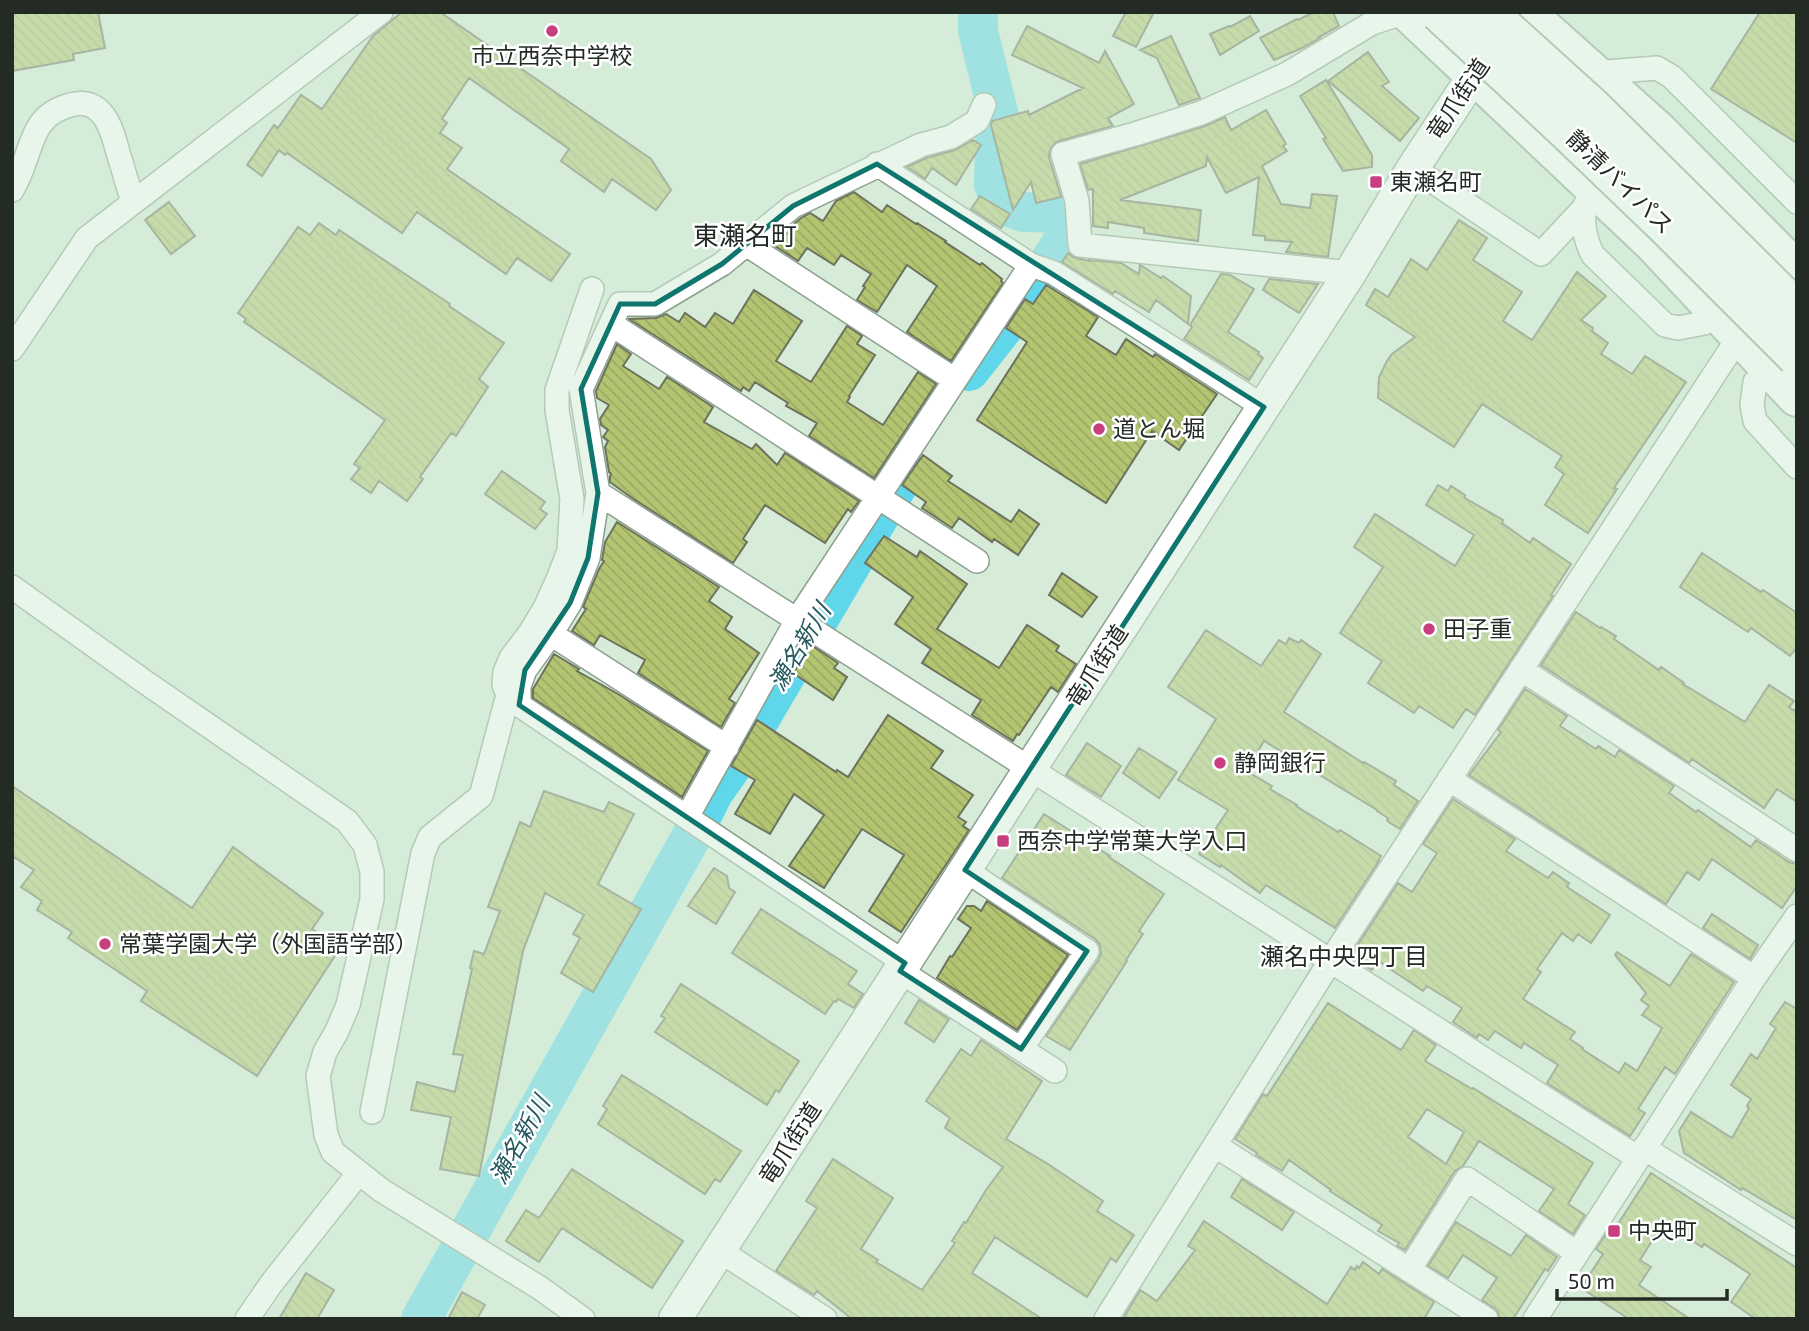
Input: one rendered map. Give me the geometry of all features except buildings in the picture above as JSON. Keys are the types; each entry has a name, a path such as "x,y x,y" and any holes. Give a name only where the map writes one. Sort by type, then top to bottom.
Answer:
{"highway":[{"path":"1407,12 1475,74 1588,197 1653,243 1797,397"},
{"name":"静清バイパス","path":"1439,12 1665,225 1797,357"},
{"name":"静清バイパス","path":"1487,12 1592,107 1797,310"},
{"path":"1525,12 1658,131 1797,271"},
{"path":"1658,131 1730,182 1797,242"},
{"path":"1653,243 1698,316 1797,428"}],"main road":[{"name":"竜爪街道","path":"675,1319 1350,273 1413,168 1517,12"}],"street":[{"path":"12,349 87,238 381,12"},
{"path":"1350,273 1080,245 1077,201 1063,154 1201,113 1287,74 1366,17 1407,12"},
{"path":"1593,73 1657,68 1672,77 1797,202"},
{"path":"12,190 37,129 58,108 78,103 94,105 105,117 112,131 132,202"},
{"path":"372,1112 423,853 430,837 481,796 525,670 570,603 588,558 598,493 581,389 620,304 655,303 722,264 793,206 877,164 921,145 951,137 977,121 984,105"},
{"path":"877,164 1031,265 1054,273 1264,407"},
{"path":"1413,168 1541,254 1588,197"},
{"path":"1588,197 1586,241 1593,255 1665,325 1678,328 1704,323"},
{"path":"747,244 955,380"},
{"path":"687,817 797,620 1031,265"},
{"path":"592,289 556,390 572,499 569,551 545,608 511,658 503,685 514,700 1055,1071"},
{"path":"611,324 977,561"},
{"path":"1106,1319 1331,960 1729,352"},
{"path":"1755,382 1752,405 1755,421 1797,467"},
{"path":"598,493 1331,960 1641,1153 1797,1244"},
{"path":"12,587 347,821 365,845 372,872 372,899 348,1005 325,1052 318,1076 326,1135 333,1152 381,1190 540,1288 583,1319"},
{"path":"551,634 727,747"},
{"path":"1521,669 1797,850"},
{"path":"1449,779 1754,978"},
{"path":"965,870 1087,951 1021,1049"},
{"path":"1535,1319 1754,978 1797,916"},
{"path":"1216,1146 1486,1319"},
{"path":"247,1319 271,1284 358,1174"},
{"path":"1409,1270 1467,1179 1577,1253"},
{"path":"720,1251 825,1319"}],"highlighted area":[{"path":"877,164 1264,407 965,870 1087,951 1021,1049 900,971 905,963 519,705 525,670 570,603 588,558 598,493 581,389 620,304 655,304 722,264 793,206"}],"waterway":[{"name":"瀬名新川","path":"969,371 1026,299 1063,241 1063,213 1023,212 1002,204 994,185 995,139 1000,120 978,31 978,12"},
{"name":"瀬名新川","path":"421,1319 689,841 713,793 730,769 906,471"}],"place":[{"name":"市立西奈中学校","path":"552,31"},
{"name":"東瀬名町","path":"1376,182"},
{"name":"道とん堀","path":"1099,429"},
{"name":"田子重","path":"1429,629"},
{"name":"静岡銀行","path":"1220,763"},
{"name":"西奈中学常葉大学入口","path":"1003,841"},
{"name":"常葉学園大学（外国語学部）","path":"105,944"},
{"name":"中央町","path":"1614,1231"}],"district":[{"name":"東瀬名町","path":"745,236"},
{"name":"瀬名中央四丁目","path":"1344,957"}]}
